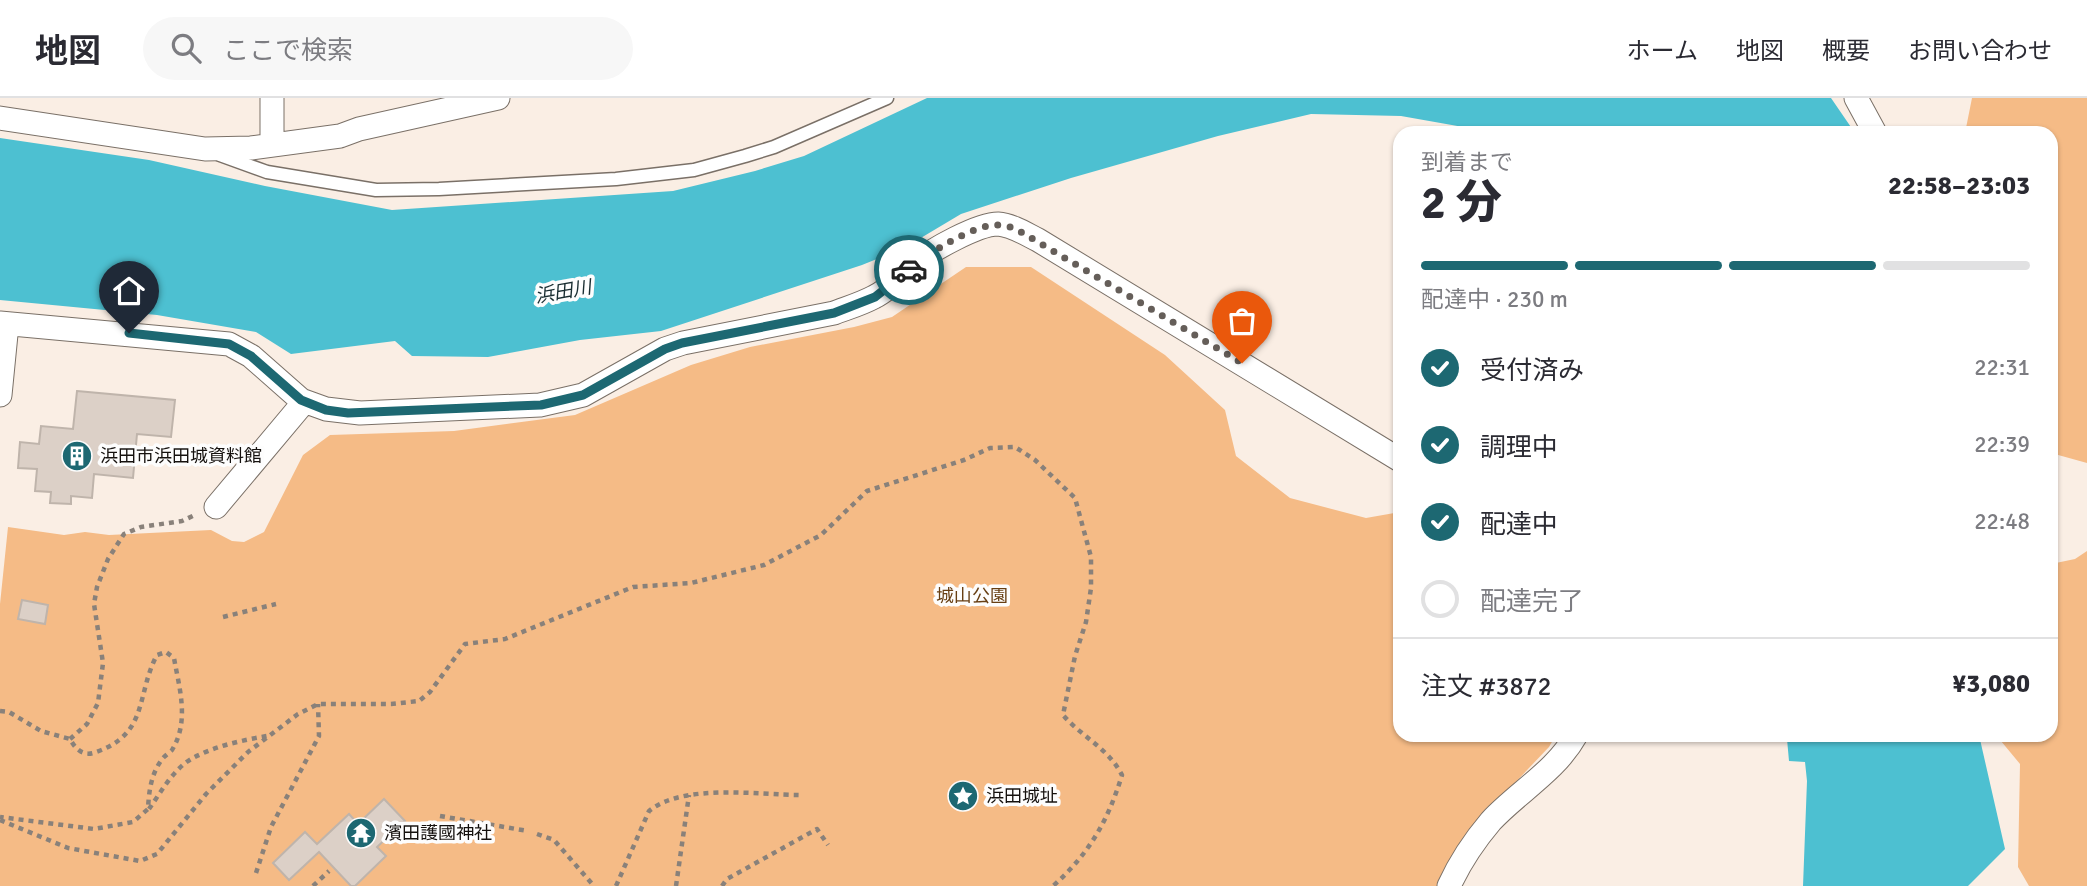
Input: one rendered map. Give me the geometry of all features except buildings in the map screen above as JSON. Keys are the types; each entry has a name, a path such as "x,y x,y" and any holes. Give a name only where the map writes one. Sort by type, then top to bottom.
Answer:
{"street":[{"path":"272,98 272,143"},
{"path":"0,118 205,149 251,148 272,143 340,136 359,129 498,98"},
{"path":"1856,98 1871,126"},
{"path":"0,395 4,323 229,344 251,356 301,400 326,410 348,413 511,408 562,401 583,395 665,349 682,343 834,313 855,306 875,297 918,261 982,227 998,224 1038,240 1393,456"},
{"path":"216,507 299,408 301,400"},
{"path":"1449,886 1470,848 1492,821 1550,768 1570,742"}],"lane":[{"path":"205,149 267,172 376,190 568,183 666,173 723,162 774,147 887,98"}],"path":[{"path":"0,818 68,848 140,860 157,854 206,794 248,752 298,713 318,705 379,705 419,701 430,692 465,644 505,639 633,587 691,583 764,565 821,535 867,491 964,460 990,448 1015,447 1035,460 1075,498 1091,557 1091,588 1063,715 1076,730 1113,758 1122,775 1114,803 1078,864 1053,886"},
{"path":"70,739 87,724 98,703 103,663 94,604 100,578 119,540 124,534 141,527 182,521 216,507"},
{"path":"223,617 276,604"},
{"path":"0,711 9,712 41,731 70,739 75,748 86,754 94,754 116,743 130,730 157,655 166,652 174,657 182,701 182,721 172,750 156,770 150,787 148,809"},
{"path":"256,873 271,827 319,736 318,705"},
{"path":"0,818 44,821 70,828 93,829 133,822 148,809 174,775 191,759 243,740 269,736"},
{"path":"616,886 649,811 659,803 689,796 801,795"},
{"path":"676,886 689,796"},
{"path":"440,816 528,831"},
{"path":"722,886 727,879 817,829 828,845"},
{"path":"537,834 554,840 594,886"},
{"path":"313,886 329,871"}],"green space":[{"path":"1972,98 2087,98 2087,463 2058,455 2058,126 1966,126"},
{"name":"城山公園","path":"966,267 1031,267 1165,355 1225,410 1236,456 1290,498 1366,518 1393,513 1393,742 1552,742 1509,789 1442,886 0,886 0,604 8,527 64,535 85,532 109,535 211,530 232,541 244,542 264,532 303,455 330,435 454,431 575,415 691,365 750,347 892,317"},
{"path":"2087,551 2087,886 2029,886 2018,867 2020,764 2002,742 2058,742 2058,563 2075,559"}],"water":[{"name":"浜田川","path":"927,98 1831,98 1850,126 1457,126 1401,116 1311,114 1218,136 1071,178 961,214 904,248 862,265 661,331 580,340 488,357 412,356 395,341 291,354 256,332 157,315 0,300 0,138 149,160 392,210 673,191 804,156"},
{"path":"1787,742 1981,742 2005,849 1968,886 1803,886 1807,781 1805,762 1789,761"}],"way so far":[{"path":"909,270 918,261 982,227 998,224 1016,229 1242,363"}],"place":[{"name":"浜田市浜田城資料館","path":"77,456"},
{"name":"浜田城址","path":"963,796"},
{"name":"濱田護國神社","path":"361,833"}],"route":[{"path":"129,333 229,344 240,348 301,400 336,412 511,408 541,405 583,395 665,349 682,343 834,313 855,306 875,297 909,270"}]}
